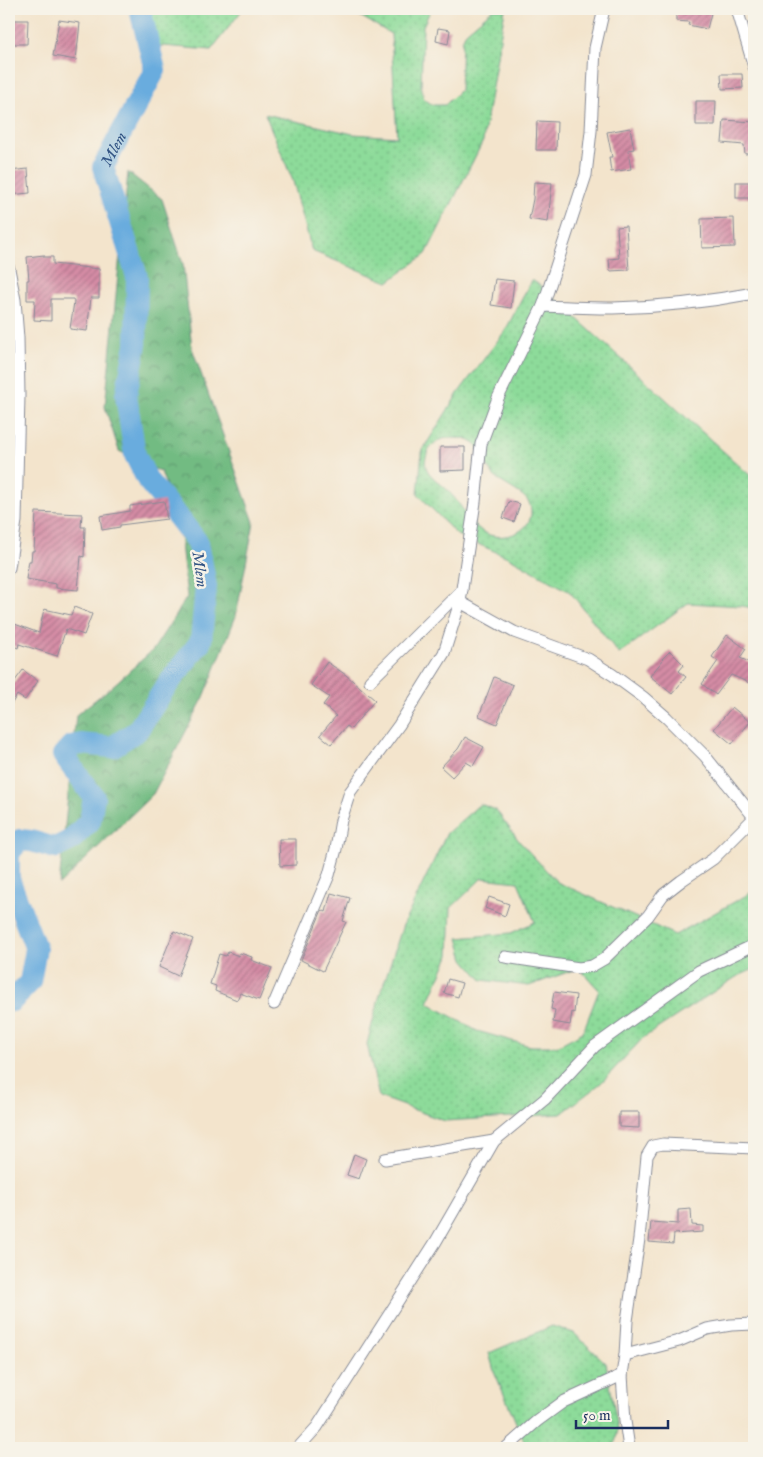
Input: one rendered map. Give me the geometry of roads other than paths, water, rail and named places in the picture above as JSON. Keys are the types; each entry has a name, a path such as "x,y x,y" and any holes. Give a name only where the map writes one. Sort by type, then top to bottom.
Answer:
{"street":[{"path":"274,1004 329,875 341,820 350,792 400,725 444,653 461,596 474,511 481,444 498,398 543,306 586,175 591,131 595,48 604,9"},
{"path":"737,9 754,67"},
{"path":"9,269 15,300 18,338 19,396 16,521 9,568"},
{"path":"543,306 612,308 670,305 719,300 754,293"},
{"path":"370,681 461,596"},
{"path":"461,596 514,632 588,659 614,675 667,718 705,756 754,817 713,859 663,895 642,922 604,959 592,966 579,968 504,957"},
{"path":"298,1448 317,1427 436,1243 494,1141 545,1099 596,1046 699,971 754,945"},
{"path":"385,1158 494,1141"},
{"path":"629,1448 622,1375 647,1156 653,1146 663,1144 754,1148"},
{"path":"625,1355 679,1340 707,1329 754,1324"},
{"path":"506,1448 537,1421 563,1402 622,1375"}],"waterway":[{"name":"Mlem","path":"9,1001 12,1001 30,982 36,949 9,879 9,853 20,840 55,848 71,840 90,821 94,797 63,755 71,746 81,744 112,747 137,731 165,688 201,641 206,586 198,543 148,481 135,455 126,395 136,344 137,277 103,167 155,70 140,9"}]}
